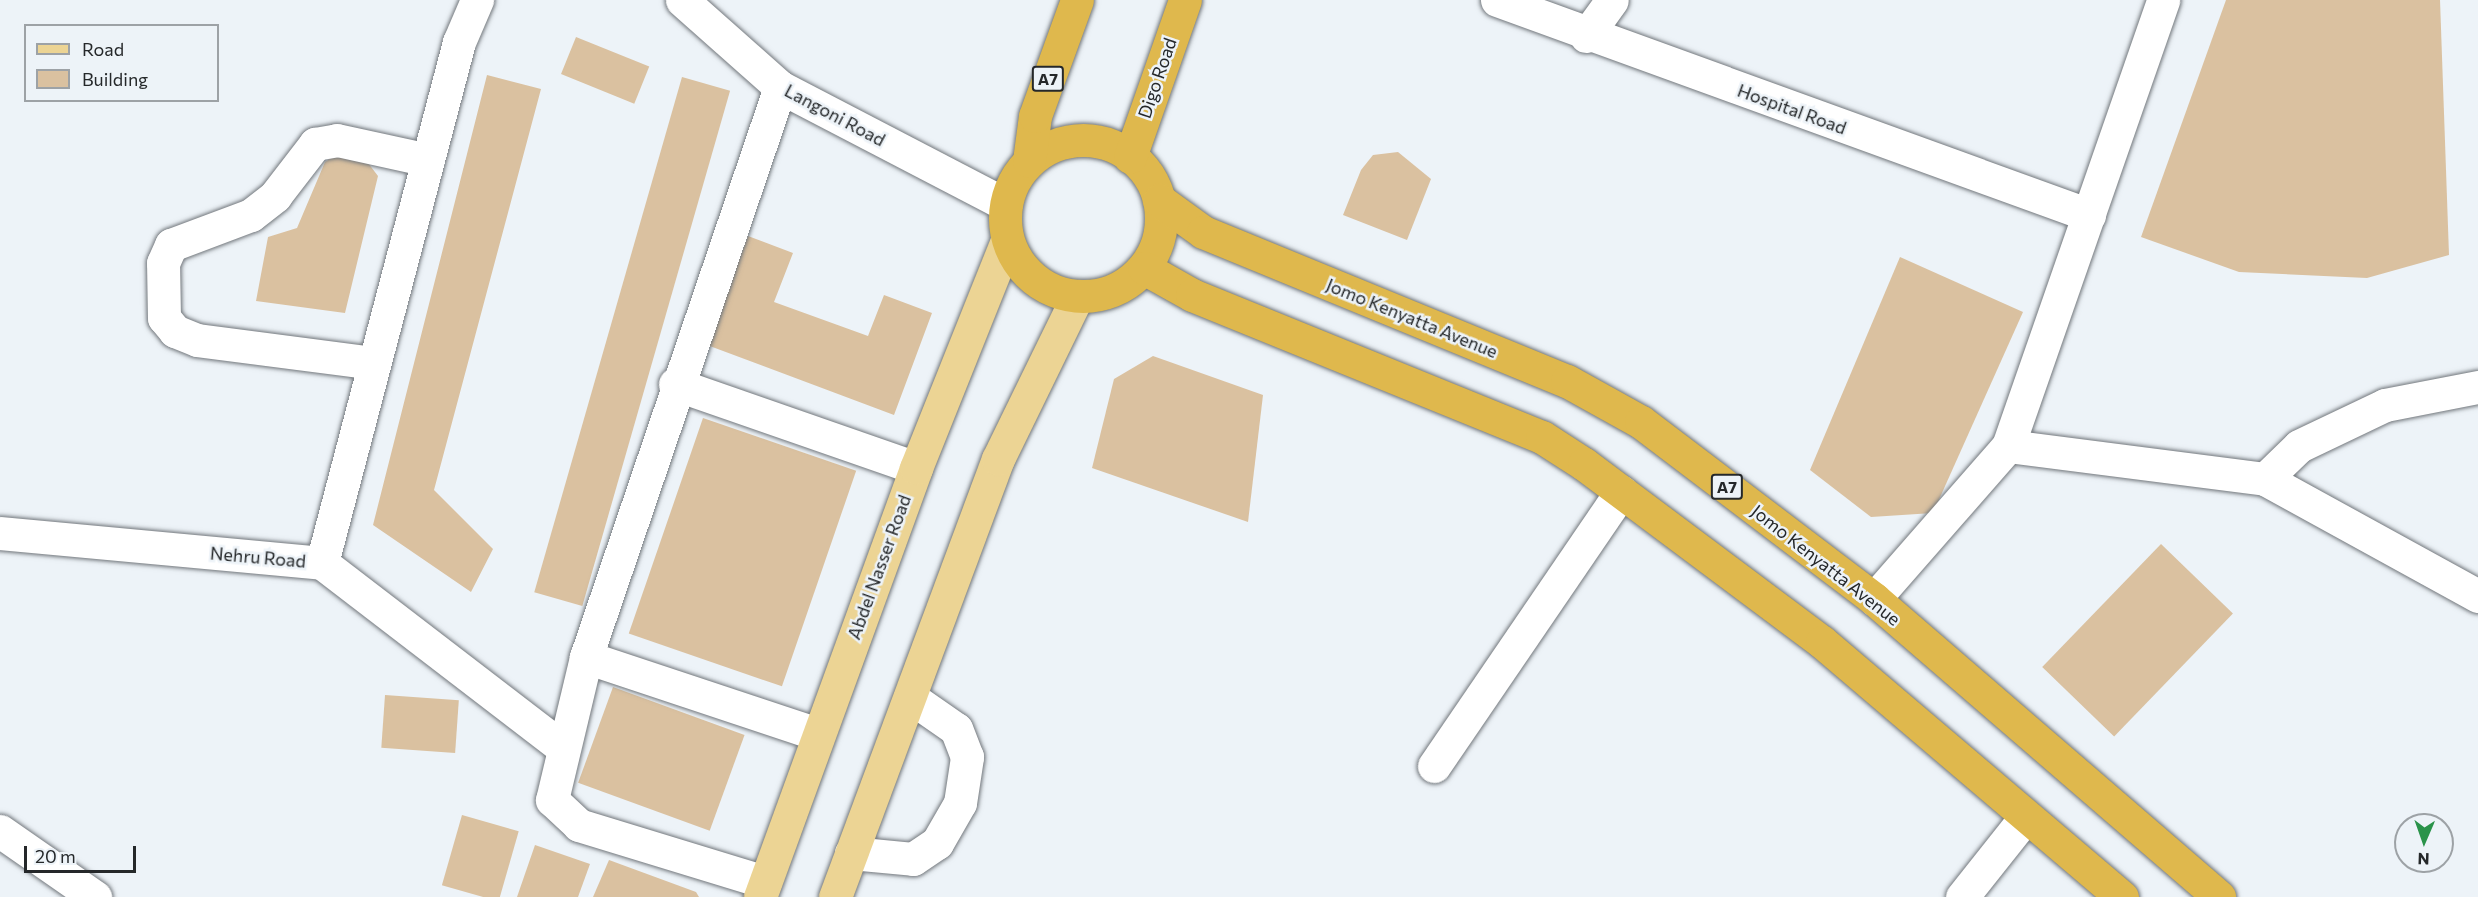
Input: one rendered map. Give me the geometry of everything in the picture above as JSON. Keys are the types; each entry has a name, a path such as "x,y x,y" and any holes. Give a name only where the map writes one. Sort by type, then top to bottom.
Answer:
{"highway":[{"name":"A7","path":"1029,161 1035,116 1077,0"},
{"name":"Digo Road","path":"1130,157 1185,0"},
{"path":"1079,141 1106,144 1130,157 1148,175 1159,200 1156,247 1144,268 1102,294 1077,297 1047,288 1022,268 1007,241 1005,204 1029,161 1052,146 1079,141"},
{"name":"Jomo Kenyatta Avenue","path":"1159,200 1203,232 1567,381 1611,405 1674,446 1874,599 2219,897"},
{"path":"1144,268 1192,295 1542,437 1621,492 1822,642 2024,819 2122,897"}],"main road":[{"name":"Abdel Nasser Road","path":"762,889 916,468 1007,241"},
{"path":"835,897 1015,420 1077,297"}],"street":[{"path":"322,563 459,42 477,0"},
{"name":"Langoni Road","path":"682,0 780,87 1005,204"},
{"name":"Hospital Road","path":"1497,0 1586,36 2089,214"},
{"path":"1586,36 1612,0"},
{"path":"1874,599 2008,446 2163,0"},
{"path":"762,889 567,819 552,800 562,747 586,657 675,384 780,87"},
{"path":"374,363 197,340 175,331 164,318 163,263 171,245 251,215 275,196 315,144 337,140 428,160"},
{"path":"675,384 916,468"},
{"path":"2265,479 2299,446 2385,405 2478,387"},
{"path":"2008,446 2265,479 2478,596"},
{"path":"1434,766 1621,492"},
{"name":"Nehru Road","path":"0,533 322,563 562,747"},
{"path":"586,657 818,734"},
{"path":"852,853 913,859 936,843 960,803 966,757 956,729 910,697"},
{"path":"1962,897 2024,819"},
{"path":"0,831 95,897"}],"building":[{"path":"2226,0 2440,0 2449,255 2367,278 2239,272 2141,237"},
{"path":"576,37 649,67 634,104 561,74"},
{"path":"487,75 541,89 434,490 493,549 471,592 373,525"},
{"path":"682,77 730,91 582,606 534,592"},
{"path":"344,150 365,159 378,176 345,313 256,301 268,237 297,228 325,162"},
{"path":"1398,152 1431,179 1407,240 1343,215 1361,170 1373,155"},
{"path":"748,236 793,253 774,302 868,336 884,295 932,313 894,415 707,345"},
{"path":"1900,257 2023,312 1933,513 1871,517 1810,470"},
{"path":"1153,356 1263,395 1248,522 1092,468 1114,379"},
{"path":"703,418 856,471 782,686 629,634"},
{"path":"2161,544 2233,613 2114,736 2042,667"},
{"path":"613,687 745,735 710,831 578,783"},
{"path":"385,695 459,700 455,753 381,748"},
{"path":"462,815 519,831 500,897 483,897 442,885"},
{"path":"535,845 590,864 578,897 517,897"},
{"path":"609,860 696,892 699,897 593,897"}]}
